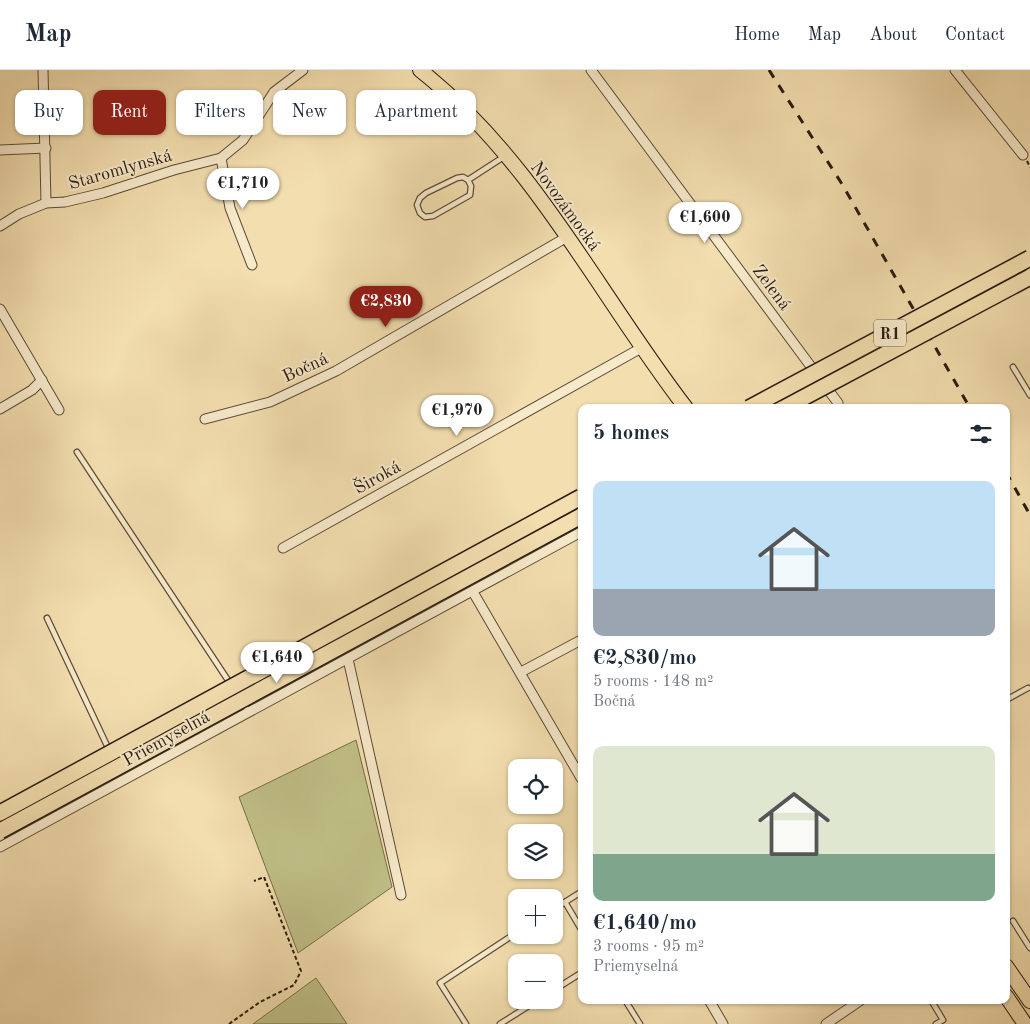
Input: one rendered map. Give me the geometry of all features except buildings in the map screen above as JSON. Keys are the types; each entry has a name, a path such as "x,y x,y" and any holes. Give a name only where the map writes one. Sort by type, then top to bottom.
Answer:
{"highway":[{"name":"R1","path":"757,404 1030,258"},
{"name":"R1","path":"792,404 1030,277"},
{"path":"0,812 578,499"},
{"path":"0,831 578,518"}],"main road":[{"name":"Novozámocká","path":"420,70 481,127 506,156 567,237 663,378 683,404"},
{"name":"Novozámocká","path":"663,378 674,404"},
{"path":"1010,972 1030,1001"},
{"path":"1010,1002 1025,1024"}],"street":[{"path":"43,70 46,204"},
{"name":"Staromlynská","path":"0,226 19,214 46,204 65,202 103,193 174,170 221,158 243,140 274,92 303,70"},
{"name":"Zelená","path":"591,70 838,403"},
{"path":"955,70 1023,155"},
{"path":"0,150 46,148"},
{"path":"221,158 230,208 252,265"},
{"name":"Bočná","path":"205,420 270,402 336,371 567,237"},
{"path":"0,309 60,410"},
{"name":"Široká","path":"283,548 643,347"},
{"path":"0,409 32,390 42,380"},
{"name":"Priemyselná","path":"0,847 578,534"},
{"name":"Priemyselná","path":"565,542 578,537"},
{"path":"473,592 578,773"},
{"path":"520,672 578,642"},
{"path":"348,659 401,895"},
{"path":"711,1004 723,1024"},
{"path":"830,1023 856,1004"}],"lane":[{"path":"468,180 506,156"},
{"path":"463,177 468,180 471,186 470,195 433,216 425,217 420,213 416,205 420,198 457,178 463,177"},
{"path":"1012,367 1030,395"},
{"path":"77,452 249,712"},
{"path":"47,618 123,780"},
{"path":"1010,698 1028,688"},
{"path":"578,894 565,902 578,924"},
{"path":"1013,921 1030,948"},
{"path":"466,1024 440,982 508,939"},
{"path":"563,984 578,975"},
{"path":"628,1004 640,1024"},
{"path":"933,1004 942,1020 936,1024"},
{"path":"500,1024 524,1009"}],"path":[{"path":"229,1024 260,1002 294,985 301,971 264,877 254,881"}],"green space":[{"path":"356,740 392,887 298,953 239,797"},
{"path":"316,978 347,1024 253,1024"}],"railway":[{"path":"769,70 842,184 968,404"},
{"path":"1010,479 1030,515"}]}
